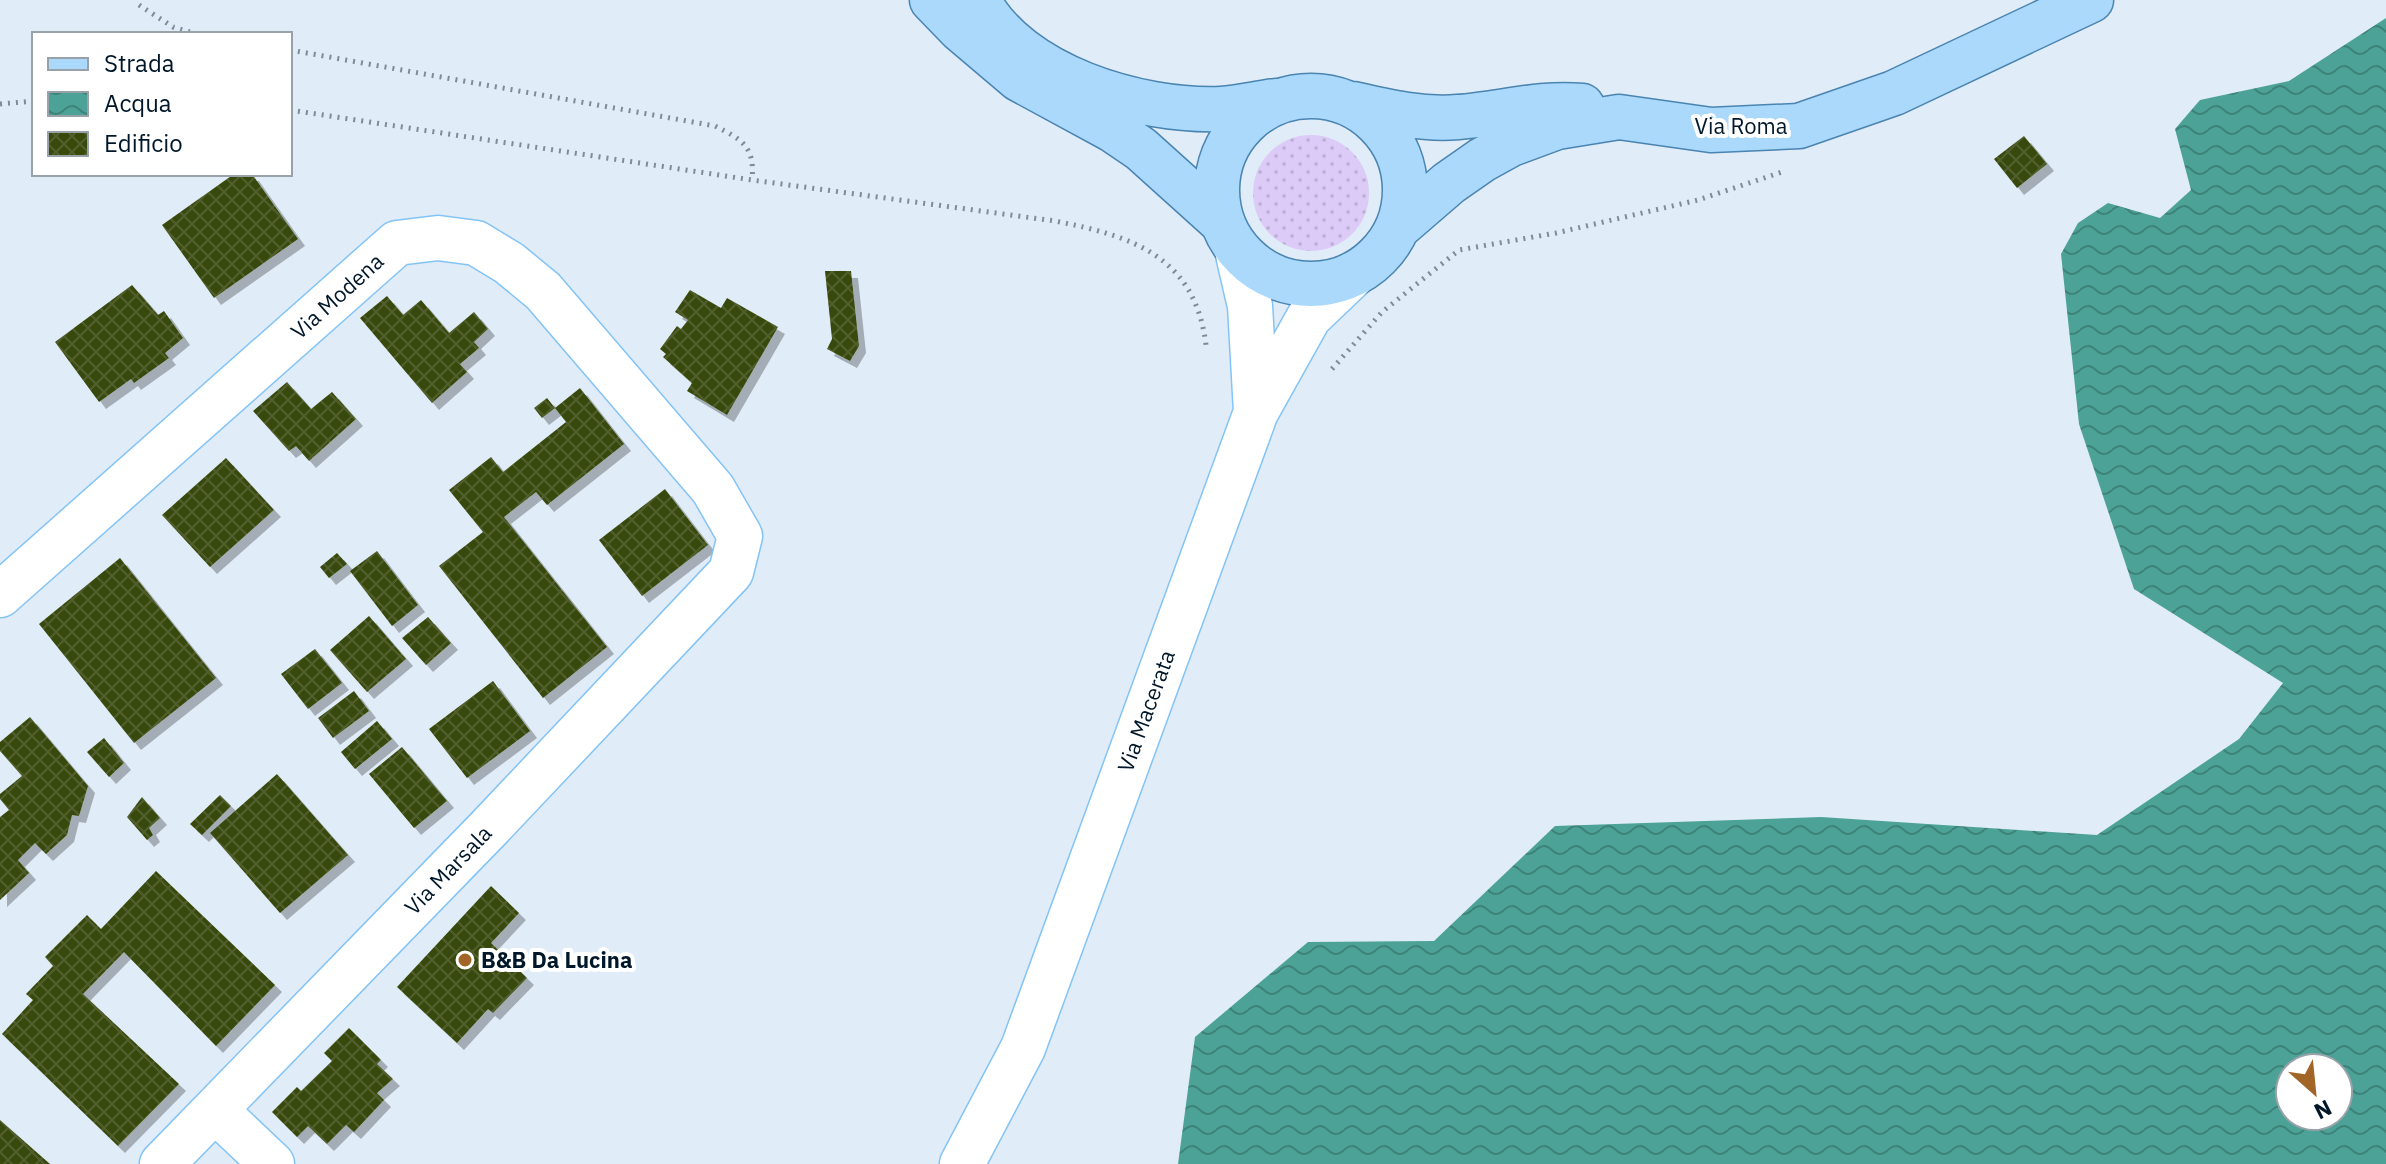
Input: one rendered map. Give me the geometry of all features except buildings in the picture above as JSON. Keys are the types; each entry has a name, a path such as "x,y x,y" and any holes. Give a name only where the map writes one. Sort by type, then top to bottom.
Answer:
{"main road":[{"path":"932,0 960,29 1019,79 1132,142 1171,174 1261,271 1292,283 1324,284 1354,274 1381,255 1398,227 1406,196 1402,164 1390,137 1368,115 1339,100"},
{"path":"978,0 1000,29 1042,64 1108,93 1152,103 1222,109 1312,96 1427,118 1471,116 1556,103 1582,106 1619,117"},
{"name":"Via Roma","path":"1398,227 1449,183 1482,160 1511,144 1557,127 1619,117 1711,130 1799,126 1894,93 2091,0"},
{"path":"1229,236 1216,192 1220,163 1234,136 1255,114 1282,100"}],"street":[{"path":"1229,236 1250,306 1256,412"},
{"name":"Via Modena","path":"0,595 397,243 438,238 476,243 509,263 543,291 713,489 740,536 731,572"},
{"name":"Via Macerata","path":"962,1164 1023,1048 1256,412 1309,317 1354,274"},
{"name":"Via Marsala","path":"162,1164 489,828 731,572"},
{"path":"215,1110 272,1164"}],"path":[{"path":"139,5 173,27 190,32"},
{"path":"292,50 715,126 735,136 747,149 754,161 752,180"},
{"path":"0,104 32,101"},
{"path":"292,110 1096,229 1131,240 1158,255 1178,276 1195,303 1207,347"},
{"path":"1322,379 1382,312 1459,250"}],"shaded area":[{"path":"1311,135 1333,139 1352,152 1365,171 1369,193 1365,215 1352,234 1333,247 1311,251 1289,247 1270,234 1257,215 1253,193 1257,171 1270,152 1289,139"}],"water":[{"path":"2386,18 2386,1164 1178,1164 1195,1037 1308,942 1434,941 1555,826 1821,817 2097,835 2239,739 2283,683 2134,589 2079,424 2061,254 2078,223 2108,203 2160,218 2191,190 2175,129 2200,100 2289,81"}],"place":[{"name":"B&B Da Lucina","path":"465,960"}]}
